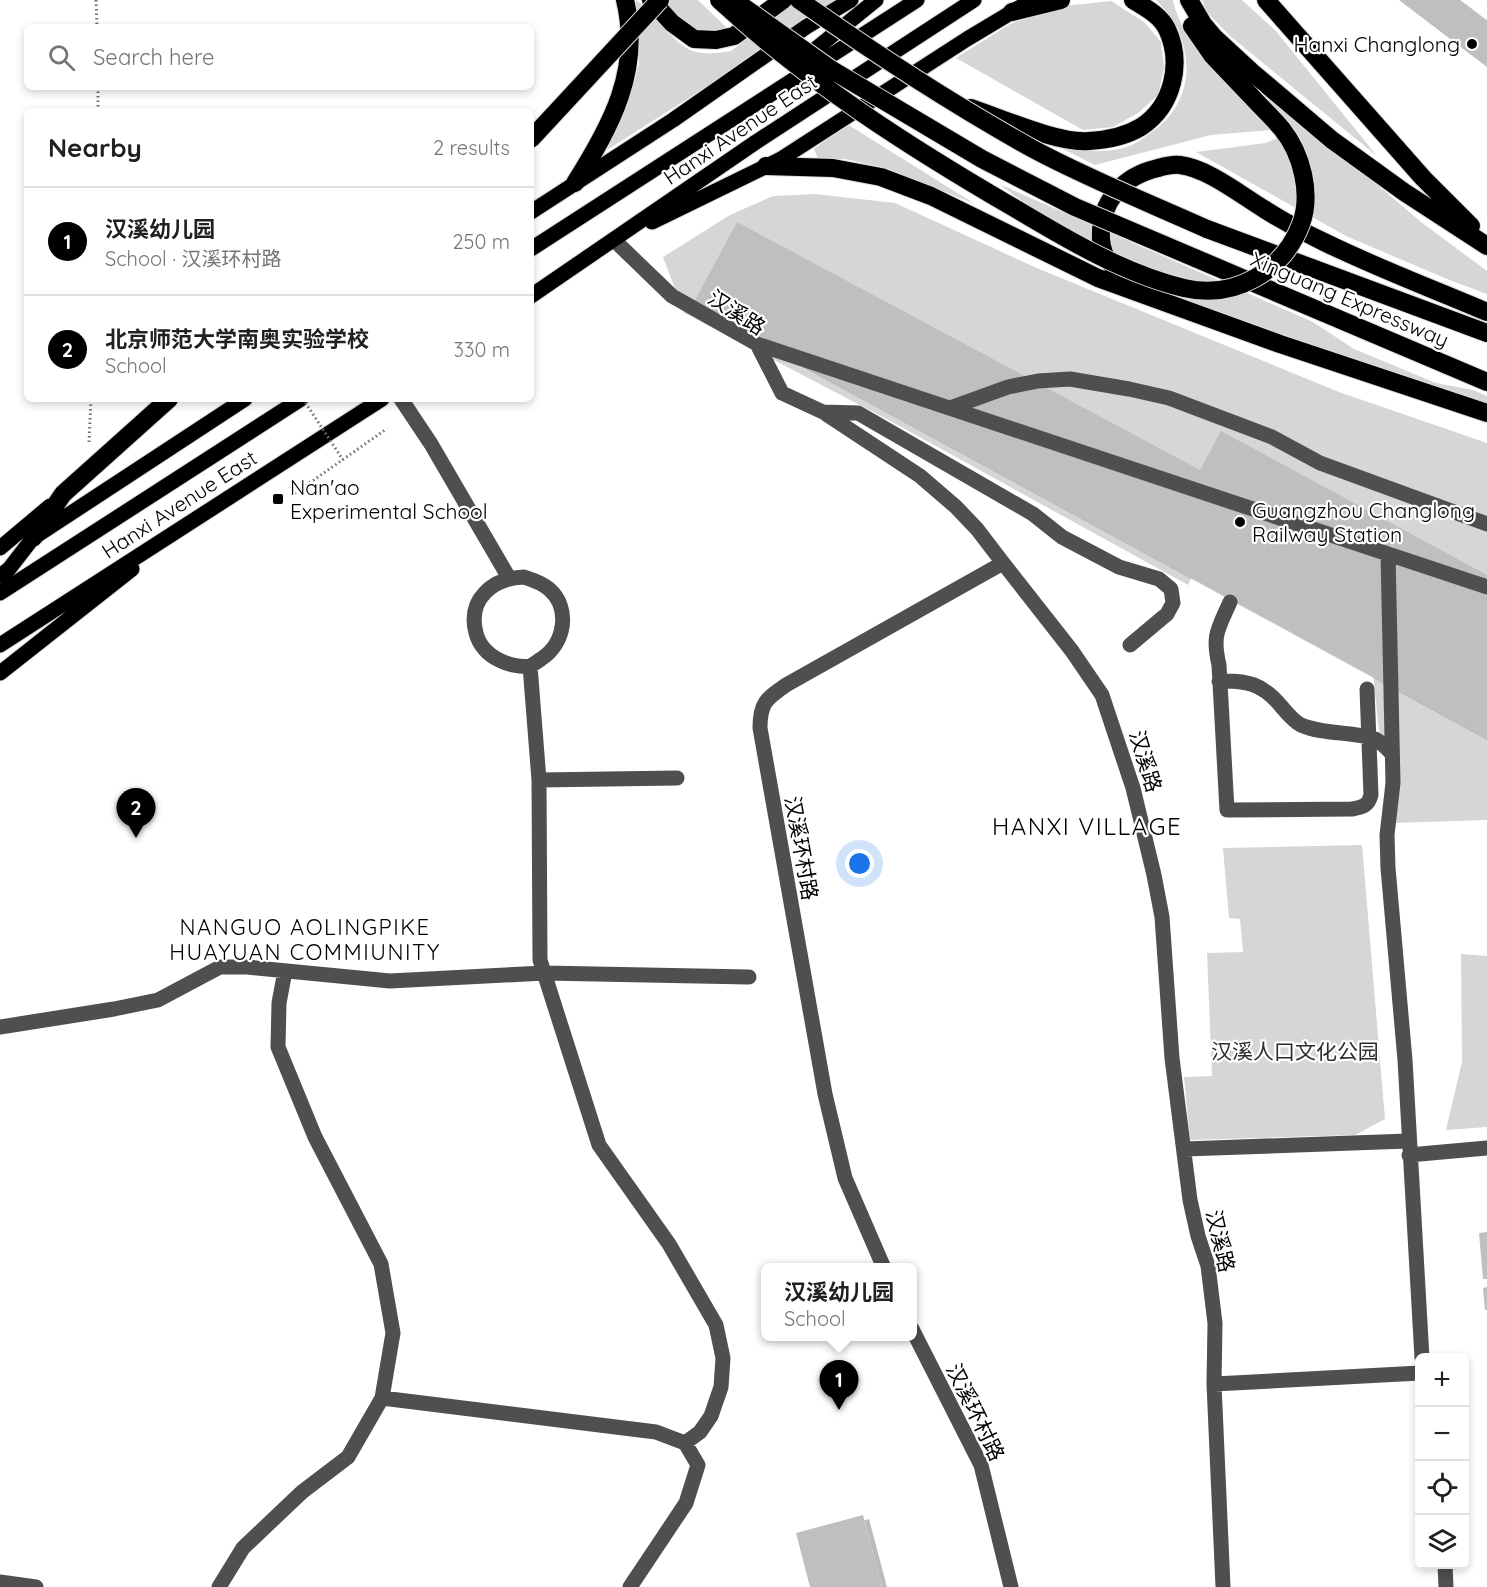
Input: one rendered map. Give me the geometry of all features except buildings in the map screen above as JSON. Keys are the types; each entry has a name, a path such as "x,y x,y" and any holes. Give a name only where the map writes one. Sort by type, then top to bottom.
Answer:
{"highway":[{"path":"575,183 615,114 626,78 631,48 625,0"},
{"path":"651,0 672,23 694,39 716,40 734,36 783,0"},
{"path":"534,136 660,0"},
{"path":"720,0 784,56 890,133 1039,222 1111,261 1139,273 1186,288 1233,287 1264,273 1285,253 1300,224 1306,198 1302,173 1296,154 1282,129 1212,55 1188,19 1181,0"},
{"name":"Xinguang Expressway","path":"734,0 832,70 982,159 1075,207 1487,382"},
{"path":"799,0 863,45 954,102 1048,135 1086,142 1113,139 1141,127 1157,114 1169,92 1175,74 1175,57 1167,29 1154,13 1133,0"},
{"path":"1012,12 1061,0"},
{"path":"1189,0 1203,24 1214,37 1332,140 1404,192 1487,244"},
{"path":"1266,0 1423,178 1487,244"},
{"name":"Xinguang Expressway","path":"954,102 1044,154 1094,179 1207,229 1487,333"},
{"path":"1182,308 1110,264 1101,244 1103,214 1123,184 1136,175 1169,165 1181,165 1195,169 1217,180 1279,219 1325,243 1487,312"},
{"path":"766,166 833,168 881,177 931,196 1098,278 1280,344 1487,413"},
{"path":"33,538 63,494 165,402"}],"main road":[{"path":"534,210 681,114 806,27 851,0"},
{"path":"723,124 876,0"},
{"name":"Hanxi Avenue East","path":"534,247 917,0"},
{"name":"Hanxi Avenue East","path":"534,294 756,142 974,0"},
{"path":"614,240 781,159 967,39 1032,0"},
{"path":"0,576 33,538 240,402"},
{"name":"Hanxi Avenue East","path":"0,593 297,402"},
{"name":"Hanxi Avenue East","path":"0,645 377,402"},
{"path":"0,548 63,494"},
{"path":"0,673 114,585 176,531"}],"street":[{"name":"汉溪路","path":"614,240 672,296 757,344 782,393 823,412 920,476 956,507 977,530 1072,651 1102,695 1133,788 1162,917 1172,1058 1190,1200 1210,1278 1215,1323 1214,1384 1224,1587"},
{"path":"757,344 1487,587"},
{"path":"950,408 1008,387 1038,381 1070,379 1129,389 1169,398 1272,437 1320,463 1487,524"},
{"path":"403,402 431,444 509,578"},
{"path":"823,412 858,413 1033,514 1062,537 1119,567 1159,579 1171,589 1173,603 1167,614 1130,645"},
{"path":"1388,554 1393,783 1387,835 1388,868 1405,1060 1408,1148 1422,1353"},
{"name":"汉溪环村路","path":"882,1263 845,1179 825,1094 760,728 760,711 766,699 786,685 1003,563"},
{"path":"524,577 538,581 550,590 559,602 563,616 562,631 557,644 547,655 530,666 506,664 493,657 482,647 476,634 474,619 477,605 496,583 509,578 524,577"},
{"path":"1230,602 1216,634 1215,646 1220,681 1227,810 1363,807 1369,802 1371,795 1367,689"},
{"path":"530,666 538,780 540,960 599,1144 669,1244 716,1325 723,1358 721,1387 711,1416 700,1432 686,1443"},
{"path":"1220,681 1237,680 1253,683 1275,698 1298,724 1309,728 1375,739 1392,754"},
{"path":"538,780 677,778"},
{"path":"0,1027 158,1000 220,967 248,967 390,981 544,973 749,977"},
{"path":"219,1587 243,1548 302,1492 348,1457 381,1398 393,1333 381,1263 315,1137 278,1047 279,1003 285,971"},
{"path":"1185,1149 1487,1148"},
{"name":"汉溪环村路","path":"917,1339 981,1465 1011,1587"},
{"path":"1214,1384 1415,1373"},
{"path":"381,1398 656,1432 686,1443 698,1465 686,1503 630,1587"},
{"path":"1444,1569 1446,1587"},
{"path":"0,1582 36,1587"}],"path":[{"path":"96,0 97,24"},
{"path":"98,90 98,108"},
{"path":"89,442 91,402"},
{"path":"304,402 343,460"},
{"path":"291,496 385,430"}],"green space":[{"path":"636,0 678,42 693,51 717,53 731,51 798,0 836,0 607,150 627,106 639,64"},
{"path":"660,0 698,0 731,32 704,33 690,28"},
{"path":"1156,0 1173,0 1179,18 1200,52 1271,130 1211,135 1095,165 1063,149 1107,151 1134,144 1165,121 1177,106 1184,89 1187,70 1185,52 1170,16"},
{"path":"1202,0 1242,0 1275,30 1377,156 1230,36 1207,12"},
{"path":"1111,1 1144,22 1161,42 1164,68 1158,95 1138,113 1113,127 1083,130 956,58 1010,24 1064,6"},
{"path":"1262,90 1421,222 1487,271 1487,294 1346,236 1196,152 1266,143 1295,131 1258,94"},
{"path":"847,124 975,204 891,170 846,159 818,159 814,149"},
{"path":"999,184 1313,322 1354,349 1436,383 1473,390 1487,396 1487,406 1181,299 1038,213"},
{"path":"815,194 895,203 1039,269 1339,392 1487,443 1487,820 1394,823 1394,744 1379,732 1367,614 1214,534 1188,585 896,424 684,313 663,257 730,215 773,196"},
{"name":"汉溪人口文化公园","path":"1362,845 1385,1119 1355,1135 1190,1140 1184,1077 1212,1076 1207,953 1243,952 1240,919 1229,918 1223,848"},
{"path":"1461,954 1487,956 1487,1127 1446,1130 1462,1062"}],"place":[{"name":"Hanxi Changlong","path":"1472,44"},
{"name":"Nan'ao Experimental School","path":"278,499"},
{"name":"Guangzhou Changlong Railway Station","path":"1240,522"},
{"name":"北京师范大学南奥实验学校","path":"136,838"},
{"name":"汉溪幼儿园","path":"839,1410"}],"district":[{"name":"HANXI VILLAGE","path":"1087,826"},
{"name":"NANGUO AOLINGPIKE HUAYUAN COMMIUNITY","path":"305,940"}]}
